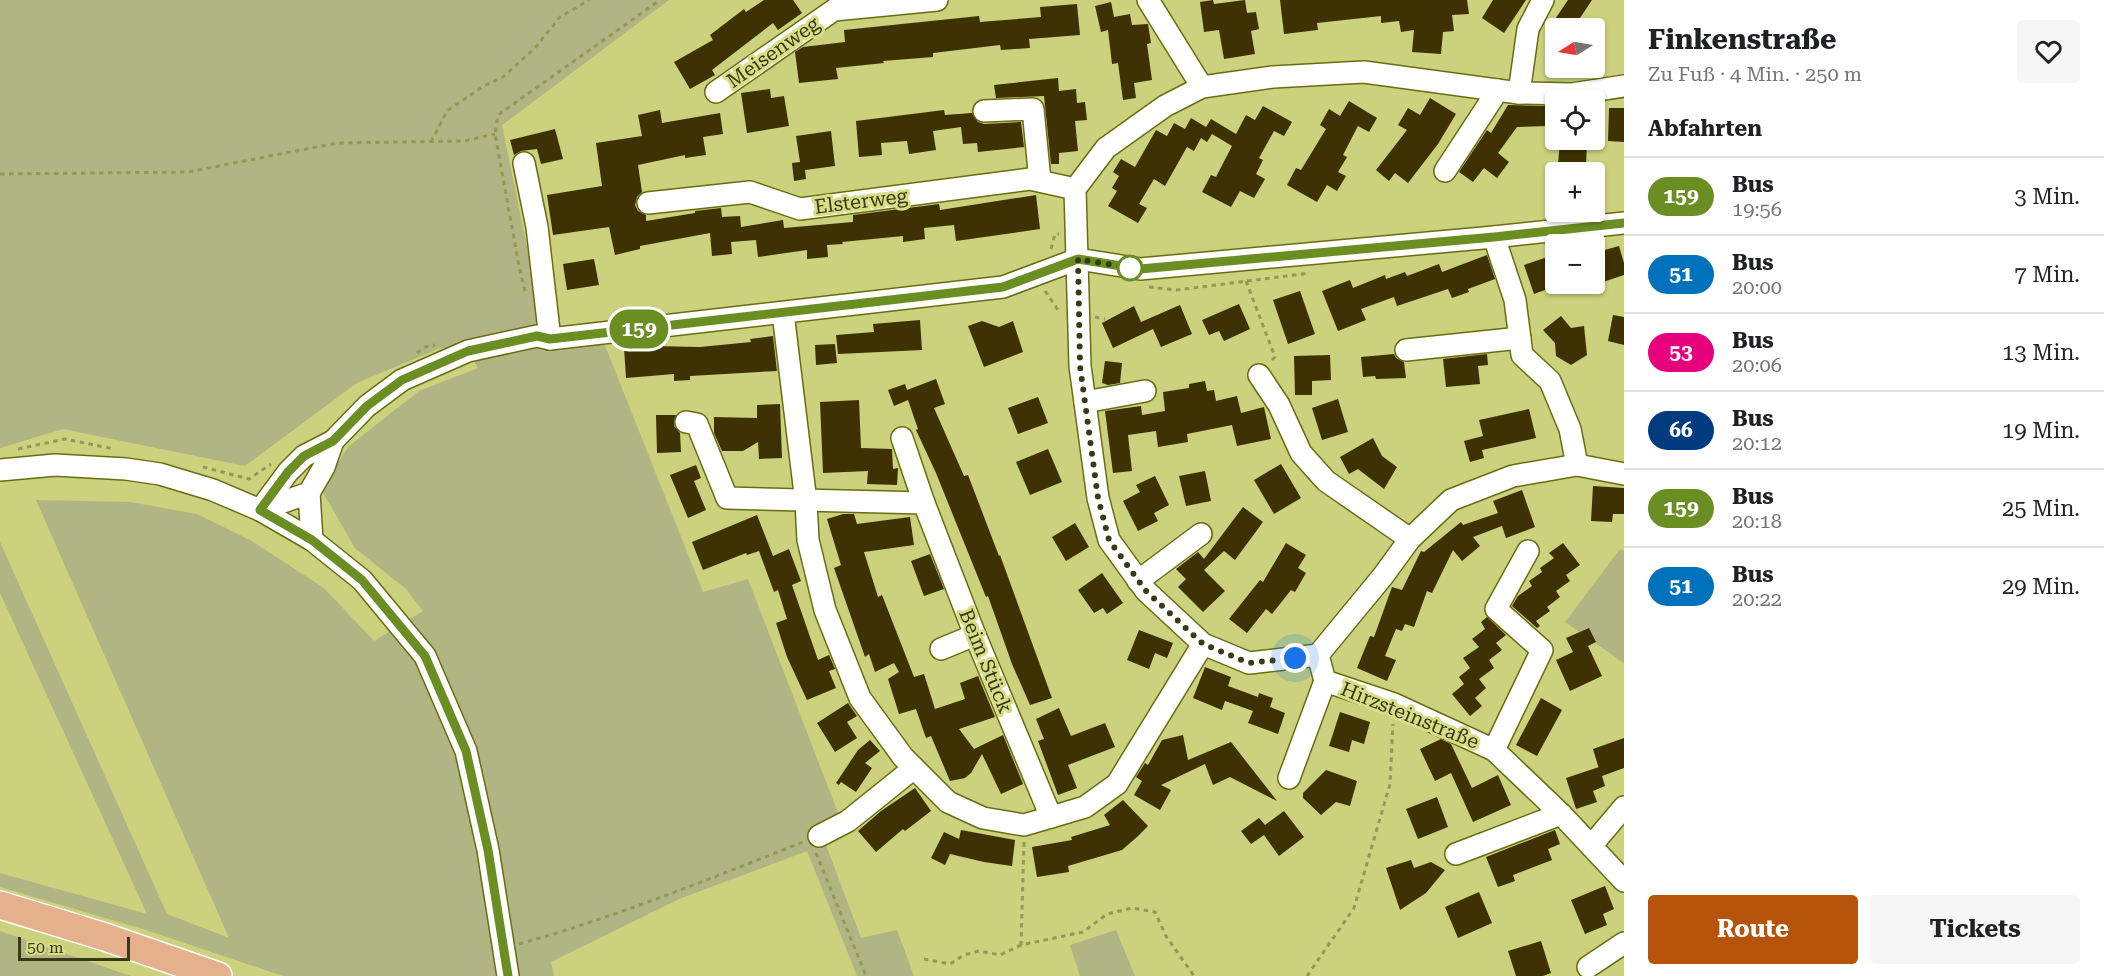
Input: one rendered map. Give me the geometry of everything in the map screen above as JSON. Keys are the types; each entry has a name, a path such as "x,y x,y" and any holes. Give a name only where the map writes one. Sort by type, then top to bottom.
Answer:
{"main road":[{"path":"0,905 105,937 218,976"}],"street":[{"name":"Meisenweg","path":"716,92 834,10 938,0"},
{"path":"1148,0 1202,87"},
{"path":"1519,93 1527,28 1543,0"},
{"path":"1624,86 1572,94 1519,93 1364,72 1273,77 1202,87 1165,106 1106,148 1075,189 1080,366 1098,498 1109,540 1146,591 1203,644 1249,663 1318,656 1410,539 1451,500 1513,476 1577,465 1624,474"},
{"path":"1444,171 1498,90"},
{"path":"984,111 1033,109 1040,181"},
{"path":"524,163 537,227 550,339"},
{"name":"Elsterweg","path":"648,202 750,192 800,209 1030,179 1075,189"},
{"path":"260,510 288,472 304,456 333,441 367,406 402,380 468,351 537,336 550,339 1003,287 1078,259 1140,269 1624,223"},
{"path":"1494,237 1515,300 1522,355 1550,381 1570,429 1577,465"},
{"path":"783,313 806,502 808,540 825,610 860,698 903,757 948,802 983,818 1024,825 1085,807 1117,784 1203,644"},
{"path":"1406,350 1520,338"},
{"path":"1259,375 1279,405 1300,453 1326,481 1410,539"},
{"path":"1085,402 1145,391"},
{"path":"686,422 698,424 727,498 806,502 924,503"},
{"name":"Beim Stück","path":"902,438 924,503 975,635 1051,817"},
{"path":"312,540 309,493 324,467 333,441"},
{"path":"4,461 126,469 160,474 213,490 260,510 312,540 362,580 425,656 466,751 488,850 508,976"},
{"path":"260,510 309,493"},
{"path":"1138,581 1202,534"},
{"name":"Hirzsteinstraße","path":"1494,750 1542,650 1496,609 1528,551"},
{"path":"941,649 975,635"},
{"name":"Hirzsteinstraße","path":"1289,778 1325,681 1318,656"},
{"name":"Hirzsteinstraße","path":"1325,681 1394,704 1494,750 1561,814 1624,881"},
{"path":"815,837 848,821 914,768"},
{"path":"1591,846 1624,807"},
{"path":"1456,854 1561,814"},
{"path":"1587,968 1624,943"}],"path":[{"path":"431,142 447,111 484,86 503,77 535,48 560,17 589,0"},
{"path":"528,300 519,266 495,134 498,115 660,0"},
{"path":"0,174 188,172 337,143 464,141 495,134"},
{"path":"1143,286 1177,290 1315,273"},
{"path":"1246,281 1275,357 1259,375"},
{"path":"1092,327 1093,316"},
{"path":"416,354 425,347 436,345"},
{"path":"4,461 65,439 121,451"},
{"path":"200,466 249,479 275,461"},
{"path":"1307,976 1354,908 1390,784 1394,704"},
{"path":"1021,945 1024,825"},
{"path":"504,951 654,902 815,837 866,976"},
{"path":"924,959 950,964 964,954 979,951 1000,955 1021,945 1083,932 1107,914 1132,908 1155,912 1166,936 1194,976"}],"green space":[{"path":"0,0 669,0 502,125 544,330 438,349 357,383 245,466 63,429 0,448"},
{"path":"603,323 604,343 703,592 748,579 840,818 849,833 826,845 861,938 897,930 914,976 857,976 807,851 679,899 551,962 554,976 283,976 146,930 0,887 0,873 147,914 0,593 0,542 167,914 229,938 36,500 130,502 197,514 250,540 324,588 374,641 423,611 406,589 355,548 321,489 349,446 419,391 478,368 468,351"},
{"path":"1620,549 1624,551 1624,663 1565,622"},
{"path":"1116,930 1135,976 1080,976 1070,945"},
{"path":"0,931 131,976 0,976"}],"building":[{"path":"764,0 793,0 802,13 778,30 773,23 712,70 715,75 690,89 674,62 713,40 710,35 744,9 746,12"},
{"path":"1213,0 1214,4 1245,0 1247,13 1256,12 1259,29 1251,31 1255,54 1224,59 1219,30 1204,32 1200,2"},
{"path":"1280,0 1467,0 1469,14 1452,15 1454,31 1443,32 1441,54 1412,52 1414,30 1401,32 1399,21 1381,23 1381,16 1317,23 1318,30 1284,34"},
{"path":"1493,0 1526,0 1504,33 1482,18"},
{"path":"1568,0 1592,0 1580,18 1556,18"},
{"path":"1111,2 1114,17 1130,14 1132,25 1148,24 1151,43 1147,44 1152,80 1134,83 1136,98 1123,100 1118,63 1112,64 1108,30 1101,32 1095,6"},
{"path":"1077,4 1080,35 1029,39 1030,48 1001,50 1000,45 933,53 933,57 836,68 838,79 799,83 795,52 803,47 845,42 844,30 979,16 980,22 1041,17 1040,7"},
{"path":"1058,78 1059,91 1076,89 1077,103 1085,102 1087,120 1075,121 1078,151 1059,153 1059,164 1051,164 1044,96 996,98 994,85"},
{"path":"770,89 771,98 784,96 789,126 747,133 741,93"},
{"path":"1430,98 1456,114 1438,144 1408,183 1395,173 1389,181 1376,170 1407,130 1398,125 1408,108 1420,115"},
{"path":"1349,101 1377,118 1369,132 1358,126 1343,155 1347,157 1338,172 1346,176 1337,191 1327,185 1317,202 1287,185 1296,168 1301,170 1326,129 1320,125 1329,109 1340,116"},
{"path":"1508,105 1545,106 1545,126 1517,127 1498,153 1509,162 1497,178 1484,168 1473,182 1459,172 1487,130 1491,133"},
{"path":"1263,106 1292,122 1284,136 1274,131 1259,158 1263,160 1256,174 1265,179 1254,198 1240,191 1231,207 1202,192 1211,175 1216,177 1232,146 1212,134 1207,142 1201,138 1194,151 1187,147 1165,186 1154,179 1139,204 1147,208 1138,223 1108,206 1117,191 1112,188 1119,176 1113,172 1121,159 1135,167 1156,130 1167,136 1174,123 1185,129 1191,118 1206,127 1211,119 1236,134 1246,115 1255,120"},
{"path":"1609,108 1624,108 1624,142 1608,141"},
{"path":"660,110 662,123 720,113 723,134 703,137 706,155 685,158 685,155 638,165 642,192 637,197 635,205 638,211 646,215 646,221 721,208 722,217 740,216 741,227 783,220 784,228 853,222 853,215 939,204 940,210 1036,195 1040,229 956,241 954,225 924,228 925,239 903,242 903,236 842,242 843,244 827,245 828,257 807,259 807,250 758,257 756,240 731,242 732,254 712,256 710,233 640,246 640,249 615,255 609,227 553,235 547,195 602,186 596,143 642,136 638,115"},
{"path":"944,110 945,115 972,113 978,122 984,124 1021,122 1024,147 978,152 977,143 963,144 961,127 933,131 936,150 909,154 907,141 881,143 882,155 859,157 856,121"},
{"path":"555,129 563,159 541,164 537,149 521,151 514,155 510,140"},
{"path":"831,131 835,166 805,170 806,179 794,181 792,163 800,162 796,136"},
{"path":"1559,150 1587,150 1586,162 1558,162"},
{"path":"1619,246 1624,263 1624,275 1605,281 1605,250"},
{"path":"1487,255 1495,279 1452,298 1448,289 1397,306 1394,297 1361,309 1366,320 1338,331 1322,291 1350,280 1353,288 1385,275 1386,279 1405,272 1407,276 1439,264 1442,272"},
{"path":"1545,258 1545,290 1534,294 1524,265"},
{"path":"594,259 599,285 567,290 563,264"},
{"path":"1300,291 1315,334 1288,344 1273,300"},
{"path":"1239,304 1250,329 1224,341 1219,331 1209,335 1202,320"},
{"path":"1180,305 1192,334 1161,347 1153,329 1113,348 1102,323 1134,306 1141,322"},
{"path":"1613,315 1624,317 1624,345 1608,341"},
{"path":"1561,316 1571,328 1584,326 1587,355 1571,365 1556,356 1555,343 1543,330"},
{"path":"920,320 922,350 838,354 836,335 874,332 873,324"},
{"path":"982,321 999,327 1013,321 1023,352 984,367 968,326"},
{"path":"773,336 777,371 690,376 690,380 674,381 674,374 626,378 624,348 700,347 751,342 750,339"},
{"path":"835,344 837,363 816,365 815,345"},
{"path":"1394,354 1396,358 1404,362 1406,378 1363,377 1361,357"},
{"path":"1487,354 1488,365 1478,366 1480,384 1446,387 1443,359"},
{"path":"1330,355 1331,380 1312,381 1312,395 1295,395 1294,356"},
{"path":"1105,361 1122,363 1120,383 1108,385 1102,383"},
{"path":"936,379 945,404 934,408 964,476 968,475 1052,698 1030,705 1012,664 988,596 986,597 936,473 916,430 918,429 908,400 894,406 888,390 905,384 907,390"},
{"path":"1205,381 1207,391 1214,390 1216,401 1237,396 1241,413 1264,407 1271,439 1237,446 1232,425 1187,434 1188,442 1158,447 1156,431 1128,435 1132,471 1113,473 1105,411 1141,406 1142,415 1165,411 1163,392 1189,388 1189,384"},
{"path":"1038,397 1048,423 1018,434 1008,408"},
{"path":"1338,399 1348,432 1322,440 1312,408"},
{"path":"859,400 861,448 892,449 893,469 898,468 897,485 867,484 868,471 823,473 820,402"},
{"path":"780,404 782,458 759,459 758,442 743,451 722,451 714,433 714,417 757,418 757,405"},
{"path":"1529,409 1536,438 1482,450 1484,458 1470,462 1464,441 1483,436 1479,420"},
{"path":"656,415 676,415 674,426 680,433 681,452 657,453"},
{"path":"1373,438 1382,456 1397,467 1384,489 1358,469 1349,474 1340,457"},
{"path":"1048,449 1062,482 1030,495 1016,462"},
{"path":"1281,464 1301,498 1274,514 1254,480"},
{"path":"696,465 701,478 694,481 706,510 688,518 670,475"},
{"path":"1205,471 1211,501 1186,506 1179,476"},
{"path":"1155,476 1169,505 1154,513 1158,521 1138,531 1123,501 1140,492 1136,485"},
{"path":"1593,486 1624,488 1624,514 1613,514 1612,522 1591,521"},
{"path":"1522,490 1535,527 1506,538 1502,526 1473,537 1480,546 1462,561 1453,550 1432,593 1427,591 1414,627 1405,624 1402,631 1396,629 1385,656 1396,660 1387,681 1357,668 1370,636 1374,637 1392,587 1402,590 1421,551 1424,552 1461,522 1463,525 1498,513 1493,501"},
{"path":"1243,507 1263,522 1235,560 1224,551 1204,570 1225,591 1203,612 1178,587 1186,579 1176,569 1198,552 1204,559"},
{"path":"843,514 854,514 857,524 910,517 914,545 864,552 878,597 882,595 914,677 924,674 935,709 965,699 960,683 978,676 995,717 959,729 974,749 1003,735 1023,784 1001,794 982,754 971,773 965,778 950,781 931,736 926,738 916,709 899,714 888,679 899,672 894,663 875,672 869,654 865,657 834,568 841,565 827,519"},
{"path":"757,515 773,556 789,549 801,581 792,585 818,660 829,655 835,669 829,671 836,688 807,700 787,657 776,623 787,619 778,590 774,592 759,551 747,555 746,553 703,570 692,542"},
{"path":"1075,523 1089,547 1066,561 1052,537"},
{"path":"1286,543 1306,555 1298,568 1306,573 1295,592 1291,590 1272,614 1266,609 1247,633 1229,619 1260,580 1263,582"},
{"path":"1563,543 1580,565 1566,575 1570,581 1556,591 1560,597 1547,607 1550,611 1536,621 1540,626 1537,628 1512,606 1518,596 1532,586 1529,581 1542,572 1540,568 1554,558 1549,553"},
{"path":"930,554 944,589 924,596 911,561"},
{"path":"1102,573 1123,603 1107,614 1103,608 1094,613 1078,590"},
{"path":"1487,617 1506,635 1496,643 1502,650 1489,660 1494,668 1479,679 1486,688 1475,698 1482,706 1470,716 1452,694 1464,684 1459,677 1470,668 1463,658 1479,647 1472,639 1485,629 1481,622"},
{"path":"1589,628 1596,642 1588,646 1602,676 1570,691 1556,660 1573,652 1566,638"},
{"path":"1139,630 1173,643 1167,658 1155,653 1149,669 1127,660"},
{"path":"1205,667 1231,677 1228,686 1258,697 1259,693 1273,698 1270,707 1285,713 1278,734 1248,723 1253,711 1225,701 1222,710 1193,698"},
{"path":"1541,698 1562,710 1537,756 1516,745"},
{"path":"848,703 857,716 847,722 857,738 835,752 817,723"},
{"path":"1059,708 1071,736 1105,723 1115,747 1068,765 1077,788 1058,795 1038,741 1044,739 1036,719"},
{"path":"1340,712 1370,722 1364,744 1352,740 1349,752 1329,746"},
{"path":"1183,735 1188,760 1231,742 1277,801 1230,777 1213,785 1205,764 1161,785 1171,790 1160,810 1134,795 1142,781 1136,777 1145,763 1148,765 1162,740"},
{"path":"1624,738 1624,768 1602,776 1605,786 1593,791 1597,802 1576,809 1566,778 1598,767 1593,749"},
{"path":"1441,739 1451,744 1472,788 1498,775 1511,805 1473,822 1451,773 1435,781 1420,749"},
{"path":"870,740 880,751 865,763 872,768 856,792 841,782 839,785 836,783 858,750"},
{"path":"1326,770 1357,781 1350,806 1336,802 1321,815 1303,798 1303,793"},
{"path":"915,788 931,811 905,831 903,829 876,852 858,831 881,811"},
{"path":"1437,797 1448,827 1418,839 1406,809"},
{"path":"1123,800 1148,826 1137,837 1122,850 1068,866 1069,872 1037,877 1032,847 1072,840 1071,837 1110,825 1104,815"},
{"path":"1284,811 1304,837 1279,856 1264,835 1251,844 1241,831 1259,818 1265,825"},
{"path":"961,830 1015,840 1012,866 950,854 945,865 931,858 944,832 959,839"},
{"path":"1555,830 1560,844 1548,849 1552,860 1513,875 1515,881 1498,887 1486,857"},
{"path":"1411,860 1414,868 1431,862 1445,870 1426,893 1400,910 1386,868"},
{"path":"1605,886 1614,909 1603,914 1607,925 1585,934 1571,900"},
{"path":"1479,892 1492,923 1458,938 1445,907"},
{"path":"1541,941 1551,973 1543,976 1516,976 1508,951"}],"bus line":[{"name":"159","path":"508,976 488,850 466,751 425,656 362,580 312,540 260,510 266,499 304,456 333,441 367,406 402,380 468,351 537,336 550,339 1003,287 1078,259 1140,269 1624,223"}],"route":[{"path":"1130,268 1078,259 1080,366 1098,498 1109,540 1146,591 1203,644 1249,663 1295,658"}]}
